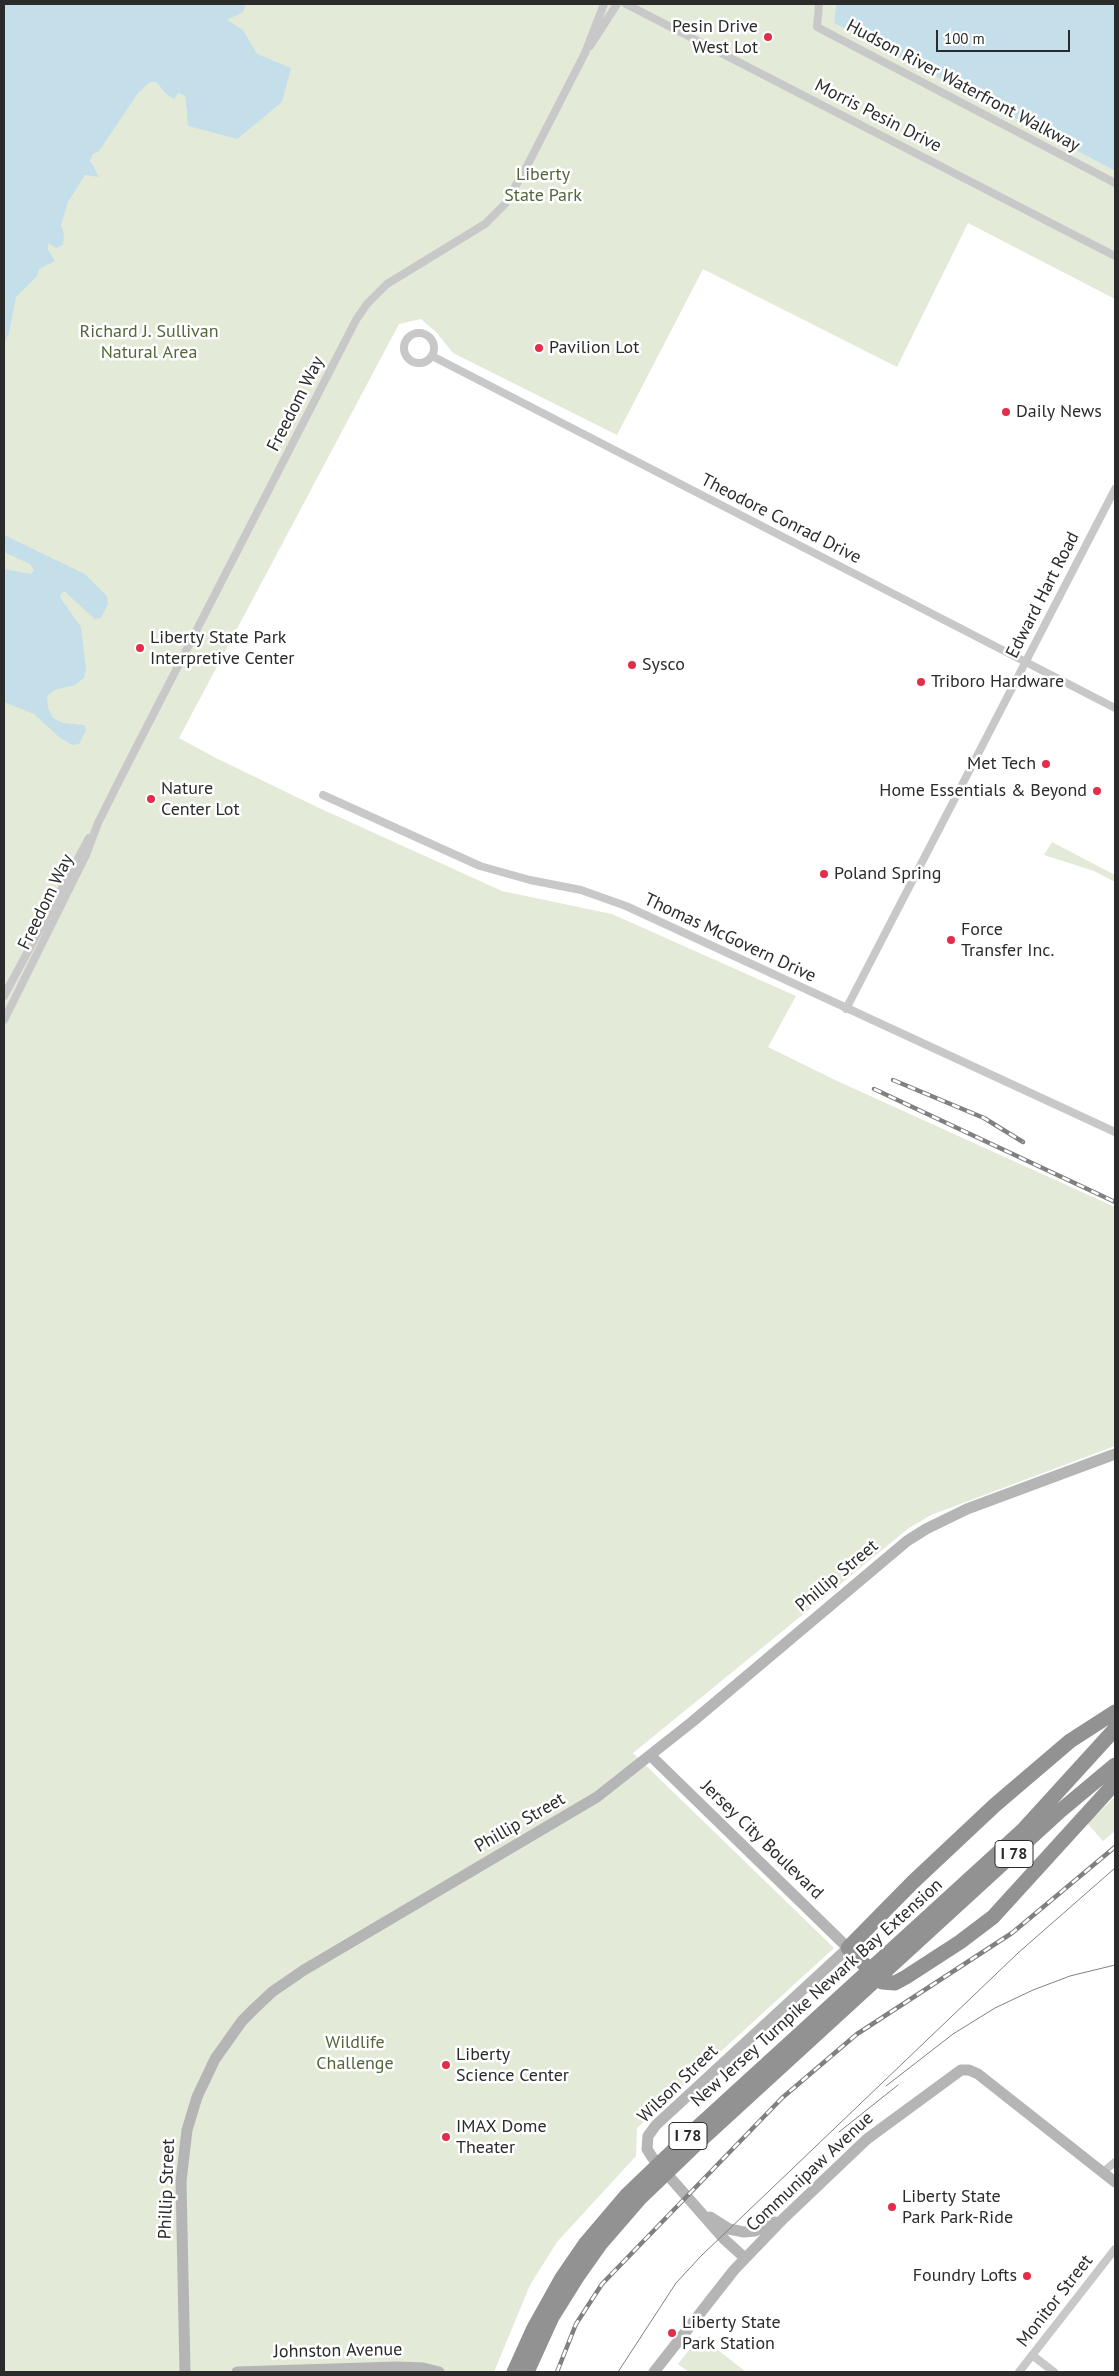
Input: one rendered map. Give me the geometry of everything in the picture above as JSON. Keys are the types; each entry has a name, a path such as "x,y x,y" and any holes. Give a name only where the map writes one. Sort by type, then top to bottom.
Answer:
{"highway":[{"path":"1115,1712 1070,1741 994,1805 913,1882 848,1948 882,1982 894,1983 906,1977 968,1937 993,1917 1115,1783"},
{"name":"New Jersey Turnpike Newark Bay Extension","path":"527,2372 544,2334 566,2294 601,2243 628,2212 683,2156 910,1941 1023,1830 1115,1730"},
{"name":"New Jersey Turnpike Newark Bay Extension","path":"514,2372 552,2294 578,2254 612,2212 670,2153 910,1941 1115,1765"}],"street":[{"name":"Freedom Way","path":"4,996 79,853 98,823 356,320 374,296 394,278 479,228 496,214 521,178 585,53 604,4"},
{"name":"Freedom Way","path":"585,53 617,4"},
{"name":"Morris Pesin Drive","path":"626,4 1115,256"},
{"name":"Hudson River Waterfront Walkway","path":"819,4 817,27 1115,183"},
{"path":"426,334 433,341 432,356 420,363 410,360 404,352 405,342 411,335 426,334"},
{"name":"Theodore Conrad Drive","path":"432,356 1115,708"},
{"name":"Edward Hart Road","path":"846,1009 1115,489"},
{"name":"Thomas McGovern Drive","path":"323,795 480,866 521,878 581,890 626,906 1115,1132"},
{"name":"Freedom Way","path":"4,1020 86,855 98,823"},
{"name":"Phillip Street","path":"185,2372 181,2181 187,2130 197,2097 215,2059 227,2040 254,2009 288,1980 597,1797 651,1756 907,1541 926,1529 967,1509 1115,1454"},
{"name":"Jersey City Boulevard","path":"651,1756 848,1948"},
{"name":"Wilson Street","path":"745,2258 725,2240 649,2153 646,2145 650,2132 848,1948"},
{"name":"Communipaw Avenue","path":"654,2372 745,2258 784,2218 866,2139 955,2074 965,2070 978,2074 1115,2182"},
{"path":"1104,2172 1115,2162"},
{"path":"696,2207 723,2225 739,2232 755,2231 784,2218"},
{"name":"Monitor Street","path":"1019,2372 1115,2249"},
{"path":"1032,2355 1054,2372"},
{"name":"Johnston Avenue","path":"237,2372 397,2367 423,2368 438,2372"}],"green space":[{"path":"225,4 836,4 834,23 1115,171 1115,299 968,223 897,367 703,269 617,435 453,353 437,333 421,319 399,324 179,738 317,807 502,891 612,914 796,996 768,1047 835,1080 1115,1207 1115,1446 931,1515 909,1528 633,1753 834,1948 637,2128 636,2156 557,2242 530,2285 494,2372 4,2372 4,286 72,155 148,83 156,82 166,94 178,93 185,96 187,118 225,25"},
{"path":"1052,842 1115,875 1115,882 1094,871 1044,855"},
{"path":"1115,1797 1115,1831 1103,1841 1087,1823"},
{"path":"700,2336 746,2372 689,2372 678,2364"}],"water":[{"path":"4,4 246,4 243,12 227,20 243,30 257,54 291,68 282,102 237,139 188,126 185,96 178,93 174,99 166,94 156,82 149,83 138,93 99,151 93,154 90,160 99,177 85,175 68,202 61,225 64,234 63,245 56,248 48,243 48,250 55,261 39,269 37,276 16,297 9,333 4,344"},
{"path":"836,4 1115,4 1115,171 834,23"},
{"path":"4,535 85,574 107,596 108,604 101,618 95,619 64,591 60,595 81,627 86,670 84,678 75,685 55,690 47,696 48,708 53,718 63,723 84,725 86,730 79,744 72,745 59,737 34,714 4,702 4,569 31,574 34,570 30,564 4,552"}],"tram line":[{"path":"618,2372 676,2283 701,2256 1018,1953 1115,1868"},
{"path":"886,2086 953,2034 995,2008 1033,1990 1070,1976 1115,1965"},
{"path":"839,2132 898,2085"}],"railway":[{"path":"893,1080 984,1118 1023,1142"},
{"path":"874,1089 1115,1202"},
{"path":"557,2372 576,2324 602,2284 782,2098 857,2034 1012,1933 1115,1847"}],"place":[{"name":"Pesin Drive West Lot","path":"768,37"},
{"name":"Pavilion Lot","path":"539,348"},
{"name":"Daily News","path":"1006,412"},
{"name":"Liberty State Park Interpretive Center","path":"140,648"},
{"name":"Sysco","path":"632,665"},
{"name":"Triboro Hardware","path":"921,682"},
{"name":"Met Tech","path":"1046,764"},
{"name":"Home Essentials & Beyond","path":"1097,791"},
{"name":"Nature Center Lot","path":"151,799"},
{"name":"Poland Spring","path":"824,874"},
{"name":"Force Transfer Inc.","path":"951,940"},
{"name":"Liberty Science Center","path":"446,2065"},
{"name":"IMAX Dome Theater","path":"446,2137"},
{"name":"Liberty State Park Park-Ride","path":"892,2207"},
{"name":"Foundry Lofts","path":"1027,2276"},
{"name":"Liberty State Park Station","path":"672,2333"}],"park label":[{"name":"Liberty State Park","path":"543,185"},
{"name":"Richard J. Sullivan Natural Area","path":"149,342"},
{"name":"Wildlife Challenge","path":"355,2053"}]}
